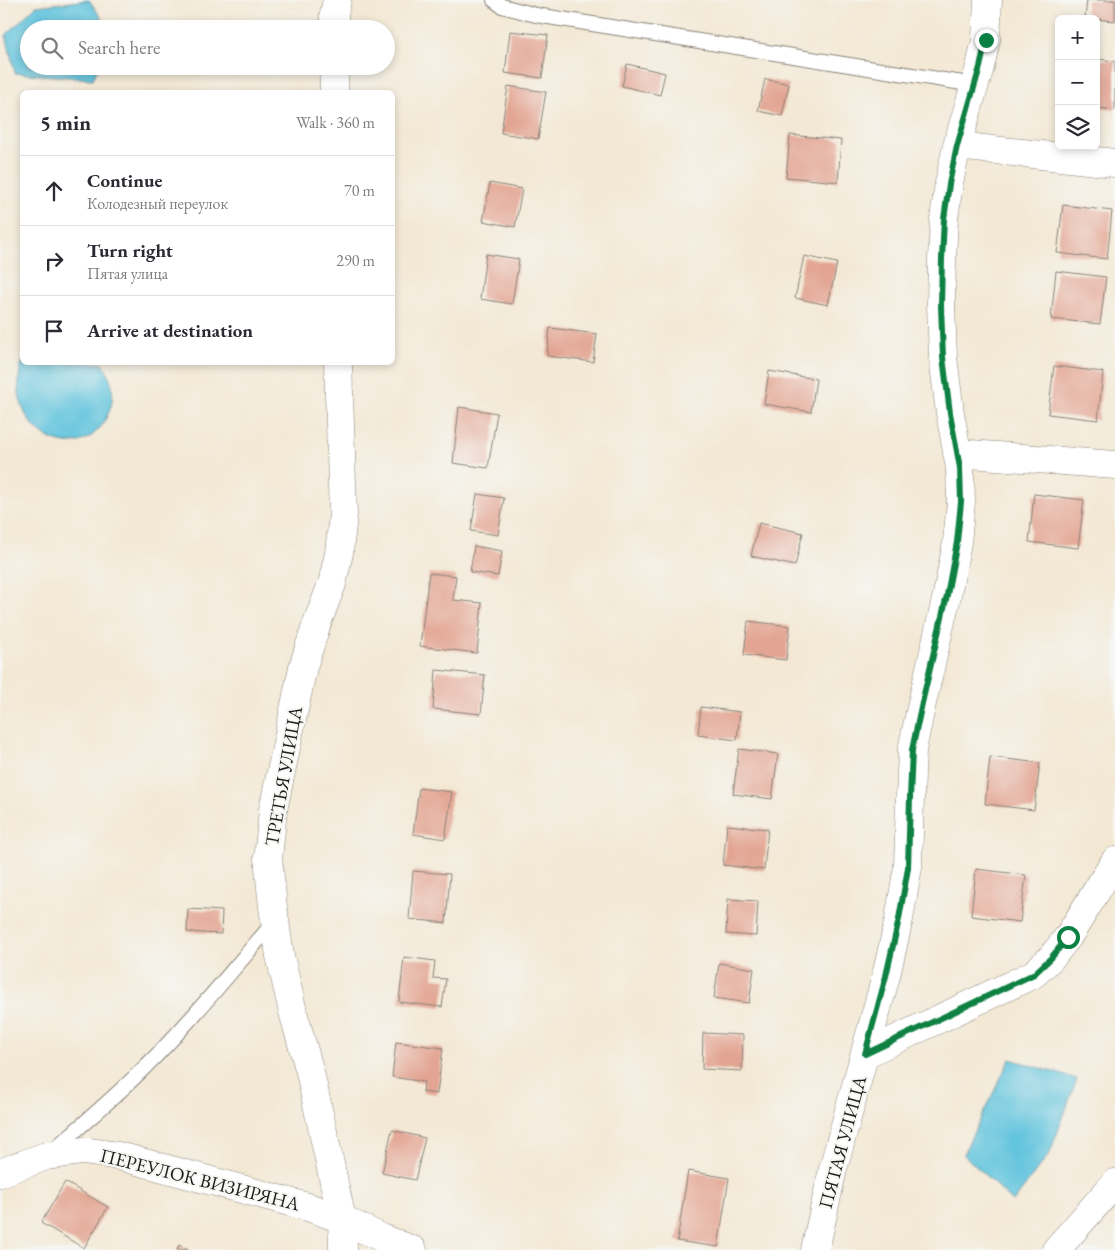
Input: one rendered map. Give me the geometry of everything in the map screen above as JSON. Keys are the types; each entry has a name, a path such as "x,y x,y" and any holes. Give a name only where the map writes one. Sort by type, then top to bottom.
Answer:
{"street":[{"path":"334,20 337,0"},
{"name":"ПЯТАЯ УЛИЦА","path":"814,1250 833,1169 886,976 899,919 908,868 912,750 957,542 961,502 960,468 950,413 943,357 941,306 944,219 957,146 986,40 988,0"},
{"path":"334,75 334,90"},
{"path":"957,146 1115,163"},
{"name":"ТРЕТЬЯ УЛИЦА","path":"338,365 343,515 340,543 332,584 303,667 272,810 268,858 280,956 310,1072 342,1219 343,1250"},
{"path":"957,453 1115,465"},
{"path":"865,1054 1034,974 1051,958 1068,937 1115,861"},
{"name":"ПЕРЕУЛОК ВИЗИРЯНА","path":"3,1176 46,1156 83,1150 119,1156 308,1207 342,1219 413,1250"},
{"path":"1056,1250 1115,1183"}],"lane":[{"path":"494,0 502,6 536,15 975,85"},
{"path":"46,1156 144,1069 275,921"}],"water":[{"path":"89,0 103,20 22,20 36,6"},
{"path":"20,21 20,73 15,73 6,35"},
{"path":"41,75 95,75 93,79"},
{"path":"22,365 102,365 110,377 113,394 111,406 100,428 84,440 67,443 50,438 34,427 23,410 19,388"},
{"path":"1010,1059 1077,1079 1050,1153 1013,1202 963,1154"}],"building":[{"path":"1087,0 1115,0 1115,21 1100,20 1100,15 1085,15"},
{"path":"510,31 548,35 542,78 505,73"},
{"path":"1100,59 1115,61 1115,110 1100,108"},
{"path":"627,64 665,73 660,95 622,86"},
{"path":"765,79 789,84 782,116 758,111"},
{"path":"508,86 546,92 538,139 501,133"},
{"path":"790,135 841,140 838,182 786,177"},
{"path":"490,183 522,189 515,227 483,221"},
{"path":"1063,205 1112,211 1107,259 1057,253"},
{"path":"486,254 519,259 512,304 480,299"},
{"path":"804,256 837,263 828,305 795,298"},
{"path":"1056,271 1106,277 1100,324 1051,319"},
{"path":"550,328 597,334 593,362 547,356"},
{"path":"1054,366 1103,372 1098,420 1048,414"},
{"path":"769,371 816,379 811,412 764,404"},
{"path":"459,407 497,413 488,468 453,463"},
{"path":"477,494 504,498 498,535 471,531"},
{"path":"1034,494 1084,500 1078,548 1029,542"},
{"path":"759,523 803,533 795,566 751,556"},
{"path":"474,546 502,551 498,576 470,572"},
{"path":"429,573 456,576 453,600 482,603 477,653 420,646"},
{"path":"748,621 790,626 786,660 744,655"},
{"path":"436,670 485,675 481,714 433,709"},
{"path":"701,707 740,712 737,740 698,735"},
{"path":"739,749 778,754 772,799 733,794"},
{"path":"990,757 1040,763 1034,810 985,804"},
{"path":"419,788 452,792 445,839 413,834"},
{"path":"727,825 768,829 764,870 723,865"},
{"path":"976,869 1026,875 1020,922 971,916"},
{"path":"413,871 450,874 446,923 409,919"},
{"path":"728,899 758,901 756,936 726,934"},
{"path":"188,909 222,911 221,934 187,932"},
{"path":"404,957 435,961 433,978 446,979 442,1007 399,1002"},
{"path":"719,963 754,969 749,1003 714,998"},
{"path":"703,1033 743,1035 742,1071 702,1069"},
{"path":"396,1042 443,1048 437,1094 423,1092 424,1082 392,1077"},
{"path":"392,1130 425,1138 415,1180 382,1173"},
{"path":"688,1171 729,1178 718,1247 677,1241"},
{"path":"65,1182 108,1207 84,1248 41,1223"},
{"path":"179,1245 189,1250 177,1250"}],"route":[{"path":"986,40 957,146 944,219 941,306 943,357 950,413 960,468 961,502 957,542 912,750 908,868 899,919 865,1054 1034,974 1051,958 1068,937"}]}
